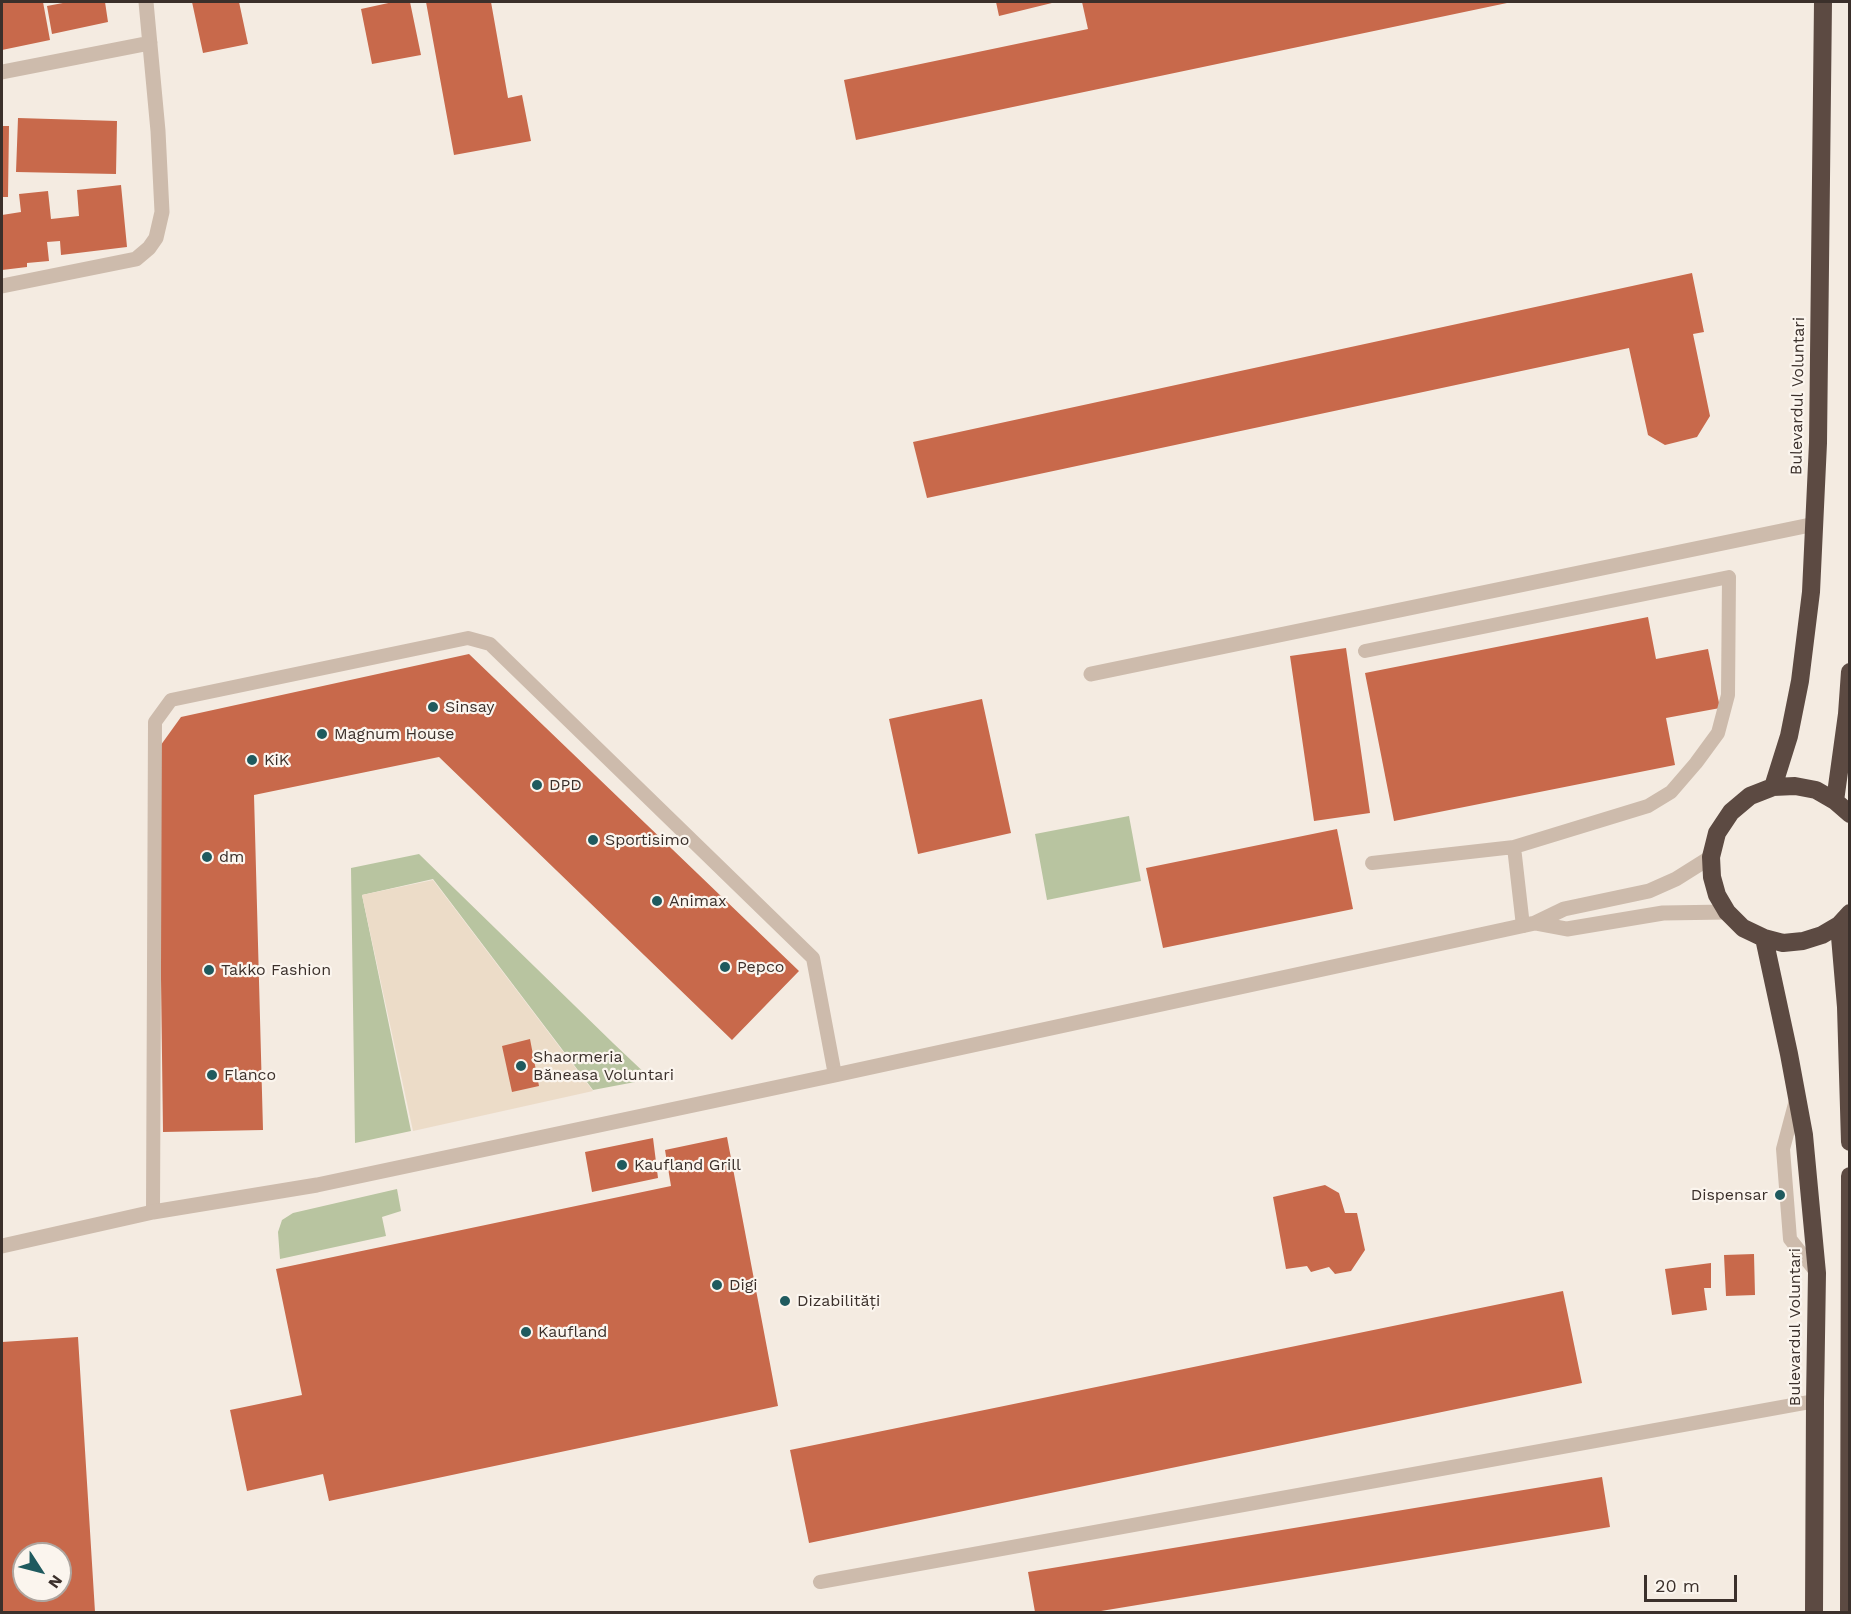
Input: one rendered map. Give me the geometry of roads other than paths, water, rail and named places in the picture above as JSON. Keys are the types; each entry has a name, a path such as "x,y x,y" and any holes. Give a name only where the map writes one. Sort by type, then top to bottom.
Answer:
{"highway":[{"name":"Bulevardul Voluntari","path":"1773,787 1789,736 1800,681 1811,592 1815,524 1823,2"},
{"path":"1835,801 1847,714 1850,672"},
{"path":"1844,919 1822,935 1803,941 1783,942 1764,939 1743,928 1727,912 1717,895 1712,877 1711,857 1717,833 1731,812 1750,796 1773,787 1795,786 1816,790 1835,801 1850,814"},
{"path":"1844,919 1850,1142"},
{"name":"Bulevardul Voluntari","path":"1764,939 1804,1135 1817,1273 1814,1612"},
{"path":"1849,1612 1850,1176"}],"street":[{"path":"2,286 136,259 149,248 156,238 162,212 146,2"},
{"path":"2,72 150,43"},
{"path":"1091,674 1815,524"},
{"path":"2,1246 153,1212 317,1185 835,1076 1529,924 1564,909 1649,891 1676,879 1711,857"},
{"path":"1529,924 1567,929 1663,913 1727,912"}],"lane":[{"path":"1365,651 1729,577 1728,695 1718,733 1696,764 1671,792 1648,806 1514,847 1372,863"},
{"path":"153,1212 155,722 171,700 468,638 490,644 813,958 835,1076"},
{"path":"1514,847 1529,924"},
{"path":"820,1582 1815,1401"}],"place":[{"name":"Sinsay","path":"433,707"},
{"name":"Magnum House","path":"322,734"},
{"name":"KiK","path":"252,760"},
{"name":"DPD","path":"537,785"},
{"name":"Sportisimo","path":"593,840"},
{"name":"dm","path":"207,857"},
{"name":"Animax","path":"657,901"},
{"name":"Pepco","path":"725,967"},
{"name":"Takko Fashion","path":"209,970"},
{"name":"Shaormeria Băneasa Voluntari","path":"521,1066"},
{"name":"Flanco","path":"212,1075"},
{"name":"Kaufland Grill","path":"622,1165"},
{"name":"Dispensar","path":"1780,1195"},
{"name":"Digi","path":"717,1285"},
{"name":"Dizabilități","path":"785,1301"},
{"name":"Kaufland","path":"526,1332"}]}
